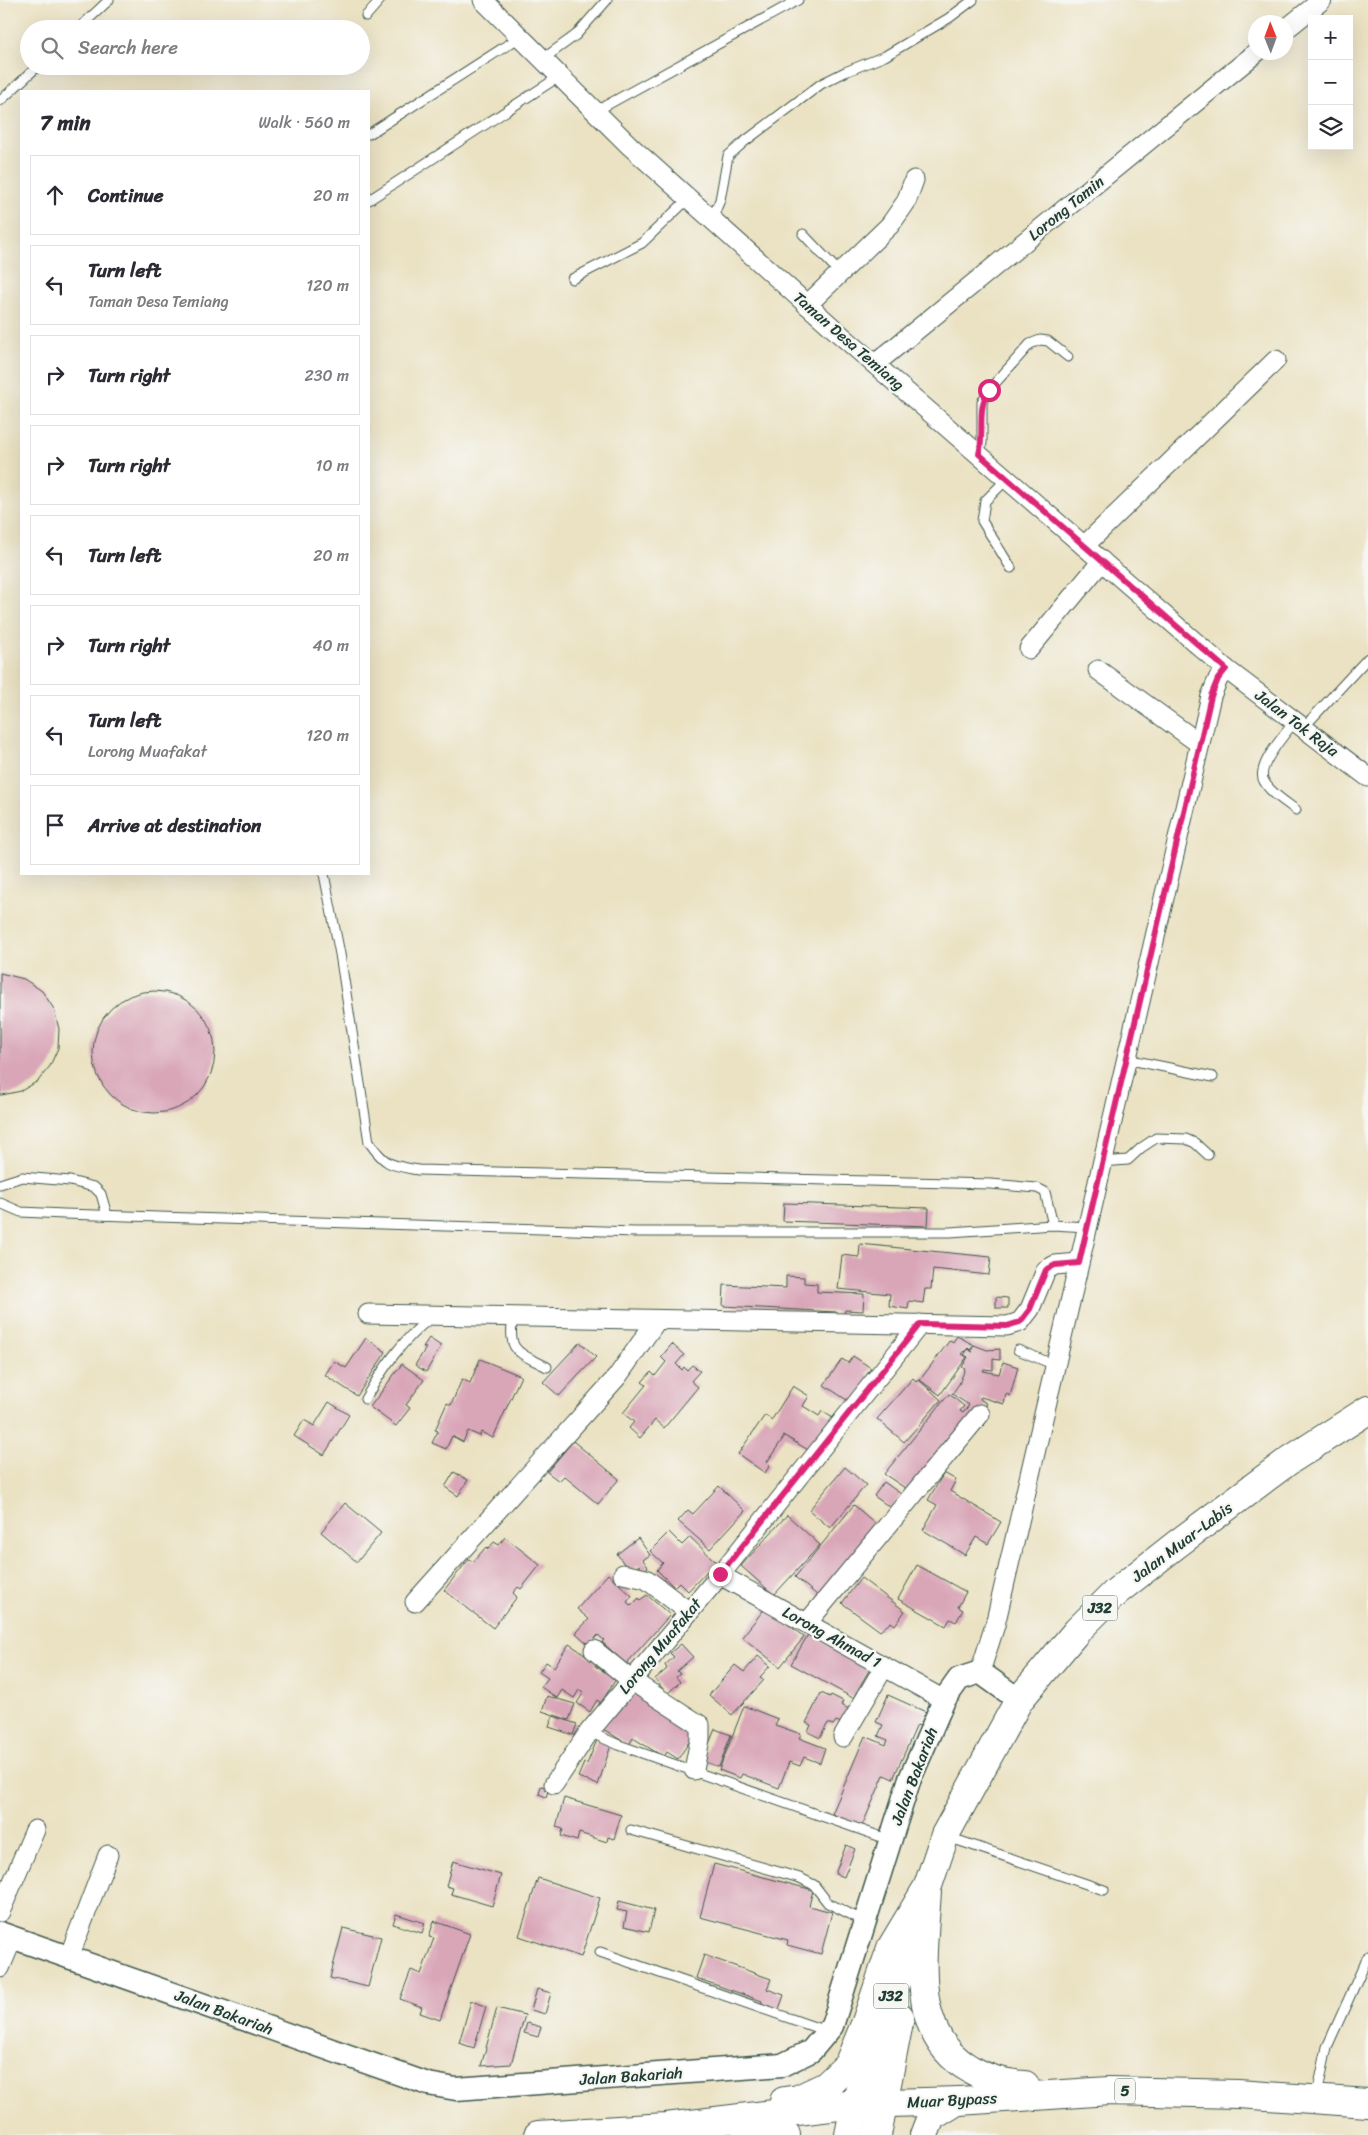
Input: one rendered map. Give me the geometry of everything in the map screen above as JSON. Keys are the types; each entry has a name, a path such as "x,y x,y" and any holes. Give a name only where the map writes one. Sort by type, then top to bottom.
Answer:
{"main road":[{"name":"Jalan Muar-Labis","path":"849,2135 855,2104 945,1835 1019,1700 1077,1632 1116,1592 1287,1462 1368,1410"},
{"name":"Jalan Muar-Labis","path":"877,2135 927,1888"},
{"path":"927,1888 923,1973 927,2015 938,2039 956,2061 988,2079 1018,2085 1109,2091"},
{"path":"575,2132 798,2099 826,2086 848,2064 866,2022 891,1948 927,1888"},
{"name":"Muar Bypass","path":"538,2135 666,2127 855,2104 959,2101 1109,2091 1238,2094 1368,2103"},
{"path":"924,2135 930,2117 959,2101"},
{"path":"666,2127 764,2127 786,2135"}],"street":[{"name":"Taman Desa Temiang","path":"483,0 630,146 807,305 1226,669"},
{"path":"1293,24 1322,0"},
{"name":"Lorong Tamin","path":"875,364 1248,59"},
{"path":"807,305 890,225 906,202 914,180"},
{"path":"1084,546 1276,360"},
{"path":"1029,649 1102,561"},
{"path":"1019,1700 980,1672 995,1625 1211,696 1218,679 1226,669"},
{"name":"Jalan Tok Raja","path":"1226,669 1368,777"},
{"path":"1098,670 1200,744"},
{"path":"368,1314 1007,1326 1020,1322 1030,1309 1046,1270 1055,1265 1079,1263"},
{"path":"415,1602 617,1377 657,1320"},
{"name":"Lorong Muafakat","path":"554,1784 589,1732 720,1574 920,1324"},
{"path":"807,1623 980,1414"},
{"path":"623,1574 646,1579 689,1612"},
{"name":"Lorong Ahmad 1","path":"720,1574 944,1700"},
{"path":"594,1650 632,1680 700,1725 700,1739 694,1770"},
{"path":"843,1737 884,1667"},
{"name":"Jalan Bakariah","path":"6,1935 428,2084 456,2089 782,2065 811,2051 832,2026 844,1995 909,1781 944,1700 959,1679 980,1672"},
{"path":"0,1912 35,1830"},
{"path":"69,1957 108,1855"},
{"path":"0,1968 6,1935"}],"lane":[{"path":"88,20 109,0"},
{"path":"366,16 380,0"},
{"path":"543,59 576,35 607,0"},
{"path":"596,112 798,0"},
{"path":"712,219 720,200 728,156 821,84 885,56 949,18 973,0"},
{"path":"370,133 520,37"},
{"path":"0,101 28,75"},
{"path":"370,199 560,76"},
{"path":"572,279 642,243 689,198"},
{"path":"802,234 840,273"},
{"path":"979,454 982,443 982,402 989,390 1030,344 1040,340 1048,340 1068,357"},
{"path":"1007,479 985,501 982,521 1011,568"},
{"path":"1296,810 1262,780 1265,762 1299,724 1368,658"},
{"path":"324,875 340,954 369,1142 381,1159 393,1166 418,1170 991,1184 1037,1188 1045,1192 1053,1225"},
{"path":"1126,1059 1213,1077"},
{"path":"1102,1162 1128,1160 1156,1138 1186,1139 1195,1143 1208,1155"},
{"path":"0,1184 22,1177 70,1181 94,1187 101,1194 107,1215"},
{"path":"0,1203 21,1212 634,1232 950,1232 1053,1225 1088,1227"},
{"path":"365,1398 405,1341 435,1316"},
{"path":"513,1317 510,1336 513,1346 519,1353 547,1367"},
{"path":"1018,1350 1055,1365"},
{"path":"589,1732 619,1745 891,1840"},
{"path":"631,1830 800,1878 814,1885 828,1903 866,1922"},
{"path":"945,1835 1104,1890"},
{"path":"600,1952 828,2031"},
{"path":"1316,2099 1327,2047 1368,1956"}],"building":[{"path":"0,973 24,979 42,991 54,1009 59,1029 58,1048 50,1066 38,1081 21,1091 2,1095 0,1095"},
{"path":"154,991 166,992 177,996 188,1001 197,1009 205,1018 210,1029 214,1040 214,1064 210,1075 205,1086 197,1095 188,1103 177,1108 166,1112 154,1113 142,1112 131,1108 120,1103 111,1095 103,1086 98,1075 94,1064 93,1052 94,1040 98,1029 103,1018 111,1009 120,1001 131,996 142,992"},
{"path":"784,1203 929,1208 928,1226 783,1221"},
{"path":"860,1244 991,1257 989,1275 933,1269 931,1289 925,1289 923,1303 909,1301 908,1309 889,1306 890,1294 838,1289 842,1255 859,1257"},
{"path":"786,1276 804,1277 804,1283 817,1284 817,1292 864,1294 863,1311 845,1310 844,1318 836,1318 836,1312 723,1306 724,1285 786,1288"},
{"path":"996,1297 1008,1298 1008,1308 996,1308"},
{"path":"957,1336 974,1345 970,1350 968,1348 962,1354 967,1357 940,1395 920,1380 950,1340 953,1342"},
{"path":"366,1338 386,1352 357,1396 325,1375 334,1361 346,1368"},
{"path":"429,1338 441,1346 426,1372 415,1365 426,1348 423,1347"},
{"path":"580,1342 596,1357 559,1396 543,1382"},
{"path":"672,1344 684,1355 676,1364 682,1370 684,1367 687,1370 692,1365 700,1371 691,1381 698,1387 664,1428 655,1420 640,1438 629,1428 634,1422 623,1413 646,1385 642,1382 651,1372 655,1376 666,1362 661,1357"},
{"path":"974,1345 987,1350 1000,1349 1000,1360 993,1359 993,1370 984,1369 983,1371 999,1374 1003,1362 1018,1367 1010,1396 1006,1394 1004,1404 981,1397 980,1399 987,1404 911,1492 884,1474 949,1394 964,1406 960,1411 963,1413 969,1405 952,1394 959,1384 965,1369 962,1367 968,1357 964,1355 968,1349 971,1351"},
{"path":"853,1356 871,1368 867,1374 871,1377 853,1404 824,1385 842,1359 848,1363"},
{"path":"480,1359 521,1376 493,1438 481,1432 480,1436 468,1431 463,1442 452,1436 446,1449 432,1443 438,1431 435,1430 447,1403 451,1405 462,1379 470,1383"},
{"path":"402,1364 424,1380 406,1405 410,1408 396,1426 370,1407"},
{"path":"913,1378 916,1381 918,1379 941,1400 904,1442 877,1419"},
{"path":"793,1386 809,1396 803,1406 819,1416 822,1411 836,1420 815,1454 783,1435 784,1437 767,1462 770,1465 765,1473 738,1454 765,1415 771,1421"},
{"path":"329,1402 349,1415 324,1455 294,1436 304,1420 314,1426"},
{"path":"573,1441 619,1479 598,1504 564,1476 559,1481 547,1472"},
{"path":"845,1467 866,1485 830,1528 809,1510"},
{"path":"454,1472 468,1480 458,1496 445,1487"},
{"path":"944,1473 956,1480 950,1491 1001,1522 988,1544 976,1537 965,1555 923,1530 937,1505 928,1500"},
{"path":"884,1482 901,1494 891,1508 874,1496"},
{"path":"719,1486 745,1511 710,1549 678,1521 688,1510 693,1514"},
{"path":"345,1503 381,1533 357,1562 321,1532"},
{"path":"854,1505 877,1525 823,1600 795,1577"},
{"path":"787,1515 820,1545 774,1595 741,1566"},
{"path":"669,1532 682,1545 690,1537 716,1562 688,1591 679,1582 674,1587 657,1570 663,1563 650,1551"},
{"path":"505,1537 540,1565 521,1589 518,1587 513,1593 517,1597 493,1628 444,1590 469,1559 473,1562 486,1547 488,1549 494,1542 499,1545"},
{"path":"638,1538 650,1555 643,1560 648,1567 643,1571 639,1565 630,1572 617,1554"},
{"path":"917,1565 966,1592 958,1607 963,1610 956,1622 950,1619 946,1626 898,1599"},
{"path":"608,1574 632,1596 627,1602 631,1606 639,1598 640,1600 647,1595 670,1615 626,1664 602,1642 604,1640 598,1635 589,1645 576,1633 589,1619 577,1609"},
{"path":"861,1578 905,1611 895,1625 891,1622 880,1631 842,1603"},
{"path":"766,1607 804,1637 780,1667 742,1637"},
{"path":"809,1633 871,1667 853,1698 791,1664"},
{"path":"569,1644 597,1662 595,1666 616,1679 601,1703 597,1700 590,1712 577,1703 584,1692 579,1690 574,1698 562,1690 557,1698 541,1687 548,1678 539,1672 546,1662 554,1667"},
{"path":"681,1644 693,1657 677,1671 680,1674 676,1677 680,1682 667,1694 655,1679 667,1669 665,1665 674,1657 670,1653"},
{"path":"758,1656 770,1666 760,1677 764,1680 732,1715 709,1695 735,1665 744,1672"},
{"path":"627,1690 640,1698 642,1694 688,1723 685,1727 695,1733 678,1759 667,1752 664,1757 633,1738 629,1745 603,1729"},
{"path":"821,1693 830,1697 831,1695 843,1701 841,1705 851,1710 844,1724 836,1721 833,1725 828,1723 820,1738 808,1732 811,1725 806,1723"},
{"path":"888,1695 926,1712 920,1726 917,1725 893,1779 884,1775 862,1826 832,1814 865,1736 886,1745 888,1740 878,1736 883,1725 876,1722"},
{"path":"547,1696 575,1704 569,1720 542,1711"},
{"path":"744,1706 778,1719 775,1725 801,1734 799,1738 825,1748 820,1763 804,1757 800,1766 789,1762 779,1788 742,1774 740,1778 719,1770"},
{"path":"553,1716 577,1724 573,1735 549,1727"},
{"path":"715,1729 731,1735 719,1767 702,1761"},
{"path":"597,1740 611,1745 598,1785 578,1777 584,1763 587,1764"},
{"path":"541,1786 549,1788 546,1797 539,1794"},
{"path":"564,1798 621,1815 614,1839 608,1837 607,1842 579,1833 577,1841 561,1836 563,1829 556,1827"},
{"path":"846,1845 855,1849 844,1877 835,1874"},
{"path":"453,1861 501,1875 492,1906 451,1894 453,1888 446,1886"},
{"path":"714,1864 813,1890 809,1906 832,1912 821,1954 787,1945 788,1940 700,1917"},
{"path":"538,1878 600,1898 581,1957 519,1936"},
{"path":"619,1901 654,1910 649,1932 624,1926 627,1912 617,1910"},
{"path":"396,1914 425,1923 422,1933 393,1924"},
{"path":"434,1921 470,1934 440,2020 420,2013 422,2007 400,1999 411,1970 421,1974 434,1938 429,1937"},
{"path":"343,1928 381,1937 368,1987 330,1978"},
{"path":"704,1955 771,1979 767,1989 784,1995 778,2012 761,2006 762,2001 696,1978"},
{"path":"537,1989 551,1993 545,2014 531,2010"},
{"path":"471,2001 486,2006 474,2048 459,2043"},
{"path":"497,2008 525,2015 511,2064 481,2066"},
{"path":"527,2023 541,2027 538,2037 524,2033"}],"route":[{"path":"720,1574 920,1324 1007,1326 1020,1322 1030,1309 1046,1270 1055,1265 1079,1263 1211,696 1218,679 1226,669 979,454 982,443 982,402 989,390"}]}
